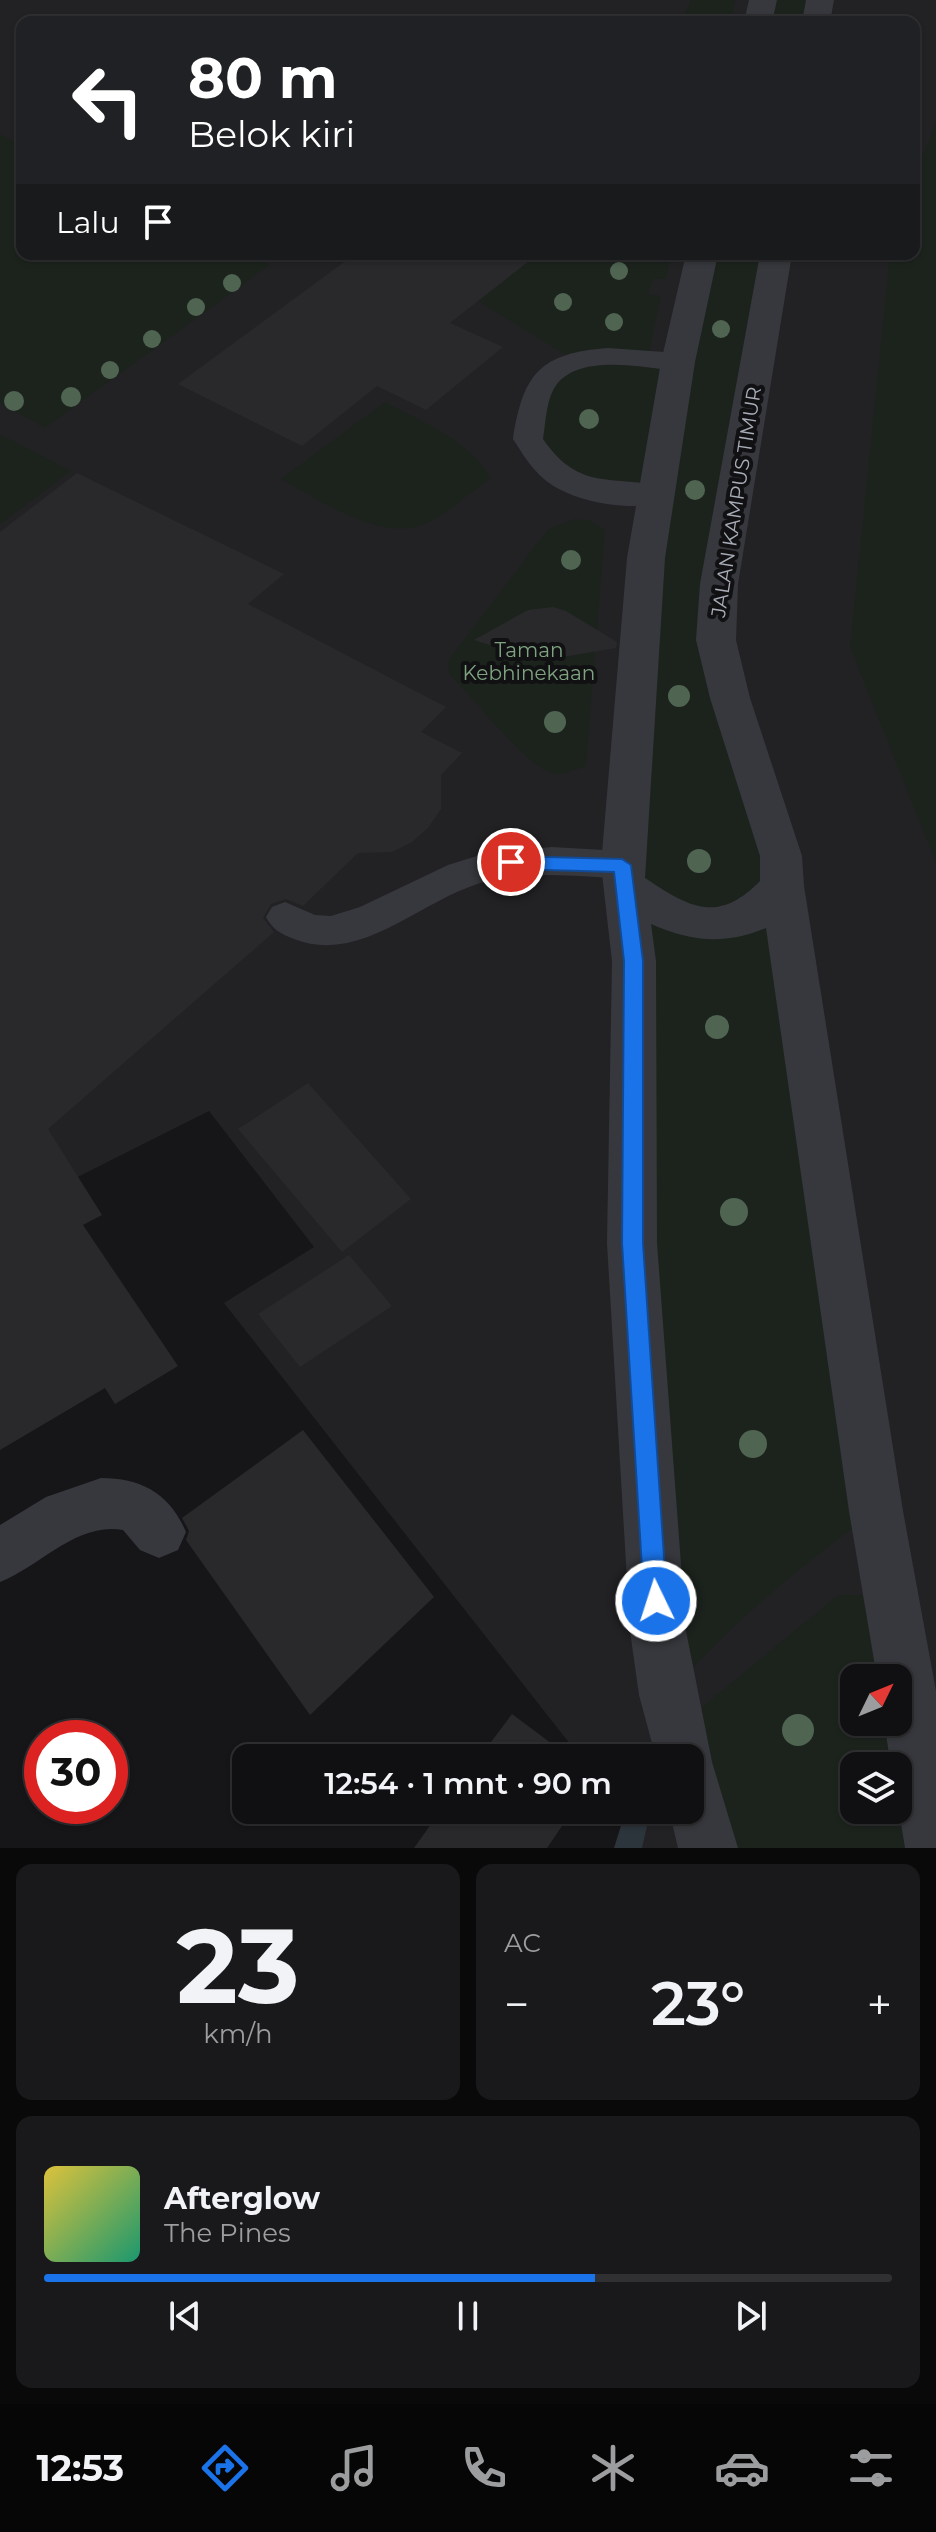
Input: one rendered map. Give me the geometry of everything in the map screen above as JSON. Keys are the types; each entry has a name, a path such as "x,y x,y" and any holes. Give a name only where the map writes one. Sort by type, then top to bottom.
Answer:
{"street":[{"path":"681,1744 668,1695 658,1631 632,1243 634,961 624,876 645,573 678,362 701,260"},
{"name":"JALAN KAMPUS TIMUR","path":"775,260 719,584 716,640 730,698 781,856 782,886 871,1478 935,1848"},
{"path":"624,876 657,909 686,922 749,917 782,886"},
{"path":"0,1556 65,1515 91,1504 115,1502 140,1510 159,1532"},
{"path":"702,1824 708,1848"}],"lane":[{"path":"655,495 586,490 544,466 528,439 534,403 545,377 575,360 613,357 678,362"},
{"path":"285,917 314,930 369,921 431,888 477,870 511,862 624,876"}],"shaded area":[{"path":"0,0 936,0 936,1848 628,1848 632,1824 704,1824 704,1744 570,1744 224,1303 314,1247 209,1111 0,1216"}],"green space":[{"path":"691,0 736,0 732,16 684,16"},
{"path":"763,0 820,0 817,16 759,16"},
{"path":"936,121 936,863 850,647 889,260 920,260 920,164"},
{"path":"0,134 16,142 16,260 260,260 270,265 45,428 0,403"},
{"path":"530,260 670,260 666,279 653,279 648,294 661,296 648,359 678,362 701,260 775,260 719,584 758,778 876,1511 767,1597 716,1644 668,1695 639,911 725,921 628,886 655,496 544,466 534,403 574,360 478,301"},
{"path":"385,402 458,442 491,478 442,515 425,524 407,528 389,528 350,516 281,479"},
{"path":"0,434 71,471 0,524"},
{"name":"Taman Kebhinekaan","path":"575,519 591,521 605,530 586,766 559,774 538,766 512,743 449,674 448,661 548,529"},
{"path":"838,1595 891,1595 903,1664 840,1664 840,1736 912,1736 912,1717 929,1816 910,1848 708,1848 703,1824 704,1744 685,1744 683,1740 702,1707"}],"building":[{"path":"347,260 530,260 450,323 503,347 426,410 377,386 302,446 178,384"},
{"path":"77,473 284,574 248,604 446,707 421,732 462,753 441,775 441,809 428,828 412,842 392,852 358,853 303,906 286,899 271,904 263,918 274,932 48,1129 102,1215 83,1225 178,1366 115,1404 105,1388 0,1450 0,532"},
{"path":"553,607 566,611 617,642 616,648 538,661 474,640 528,610"},
{"path":"308,1083 411,1199 342,1252 238,1129"},
{"path":"349,1255 392,1306 300,1367 258,1314"},
{"path":"303,1430 434,1597 310,1715 186,1540 189,1531 182,1518"},
{"path":"512,1714 552,1744 490,1744"},
{"path":"431,1824 563,1824 547,1848 414,1848"}],"waterway":[{"path":"628,1848 634,1826"}],"route":[{"path":"511,862 622,865 634,961 632,1243 656,1601"}]}
